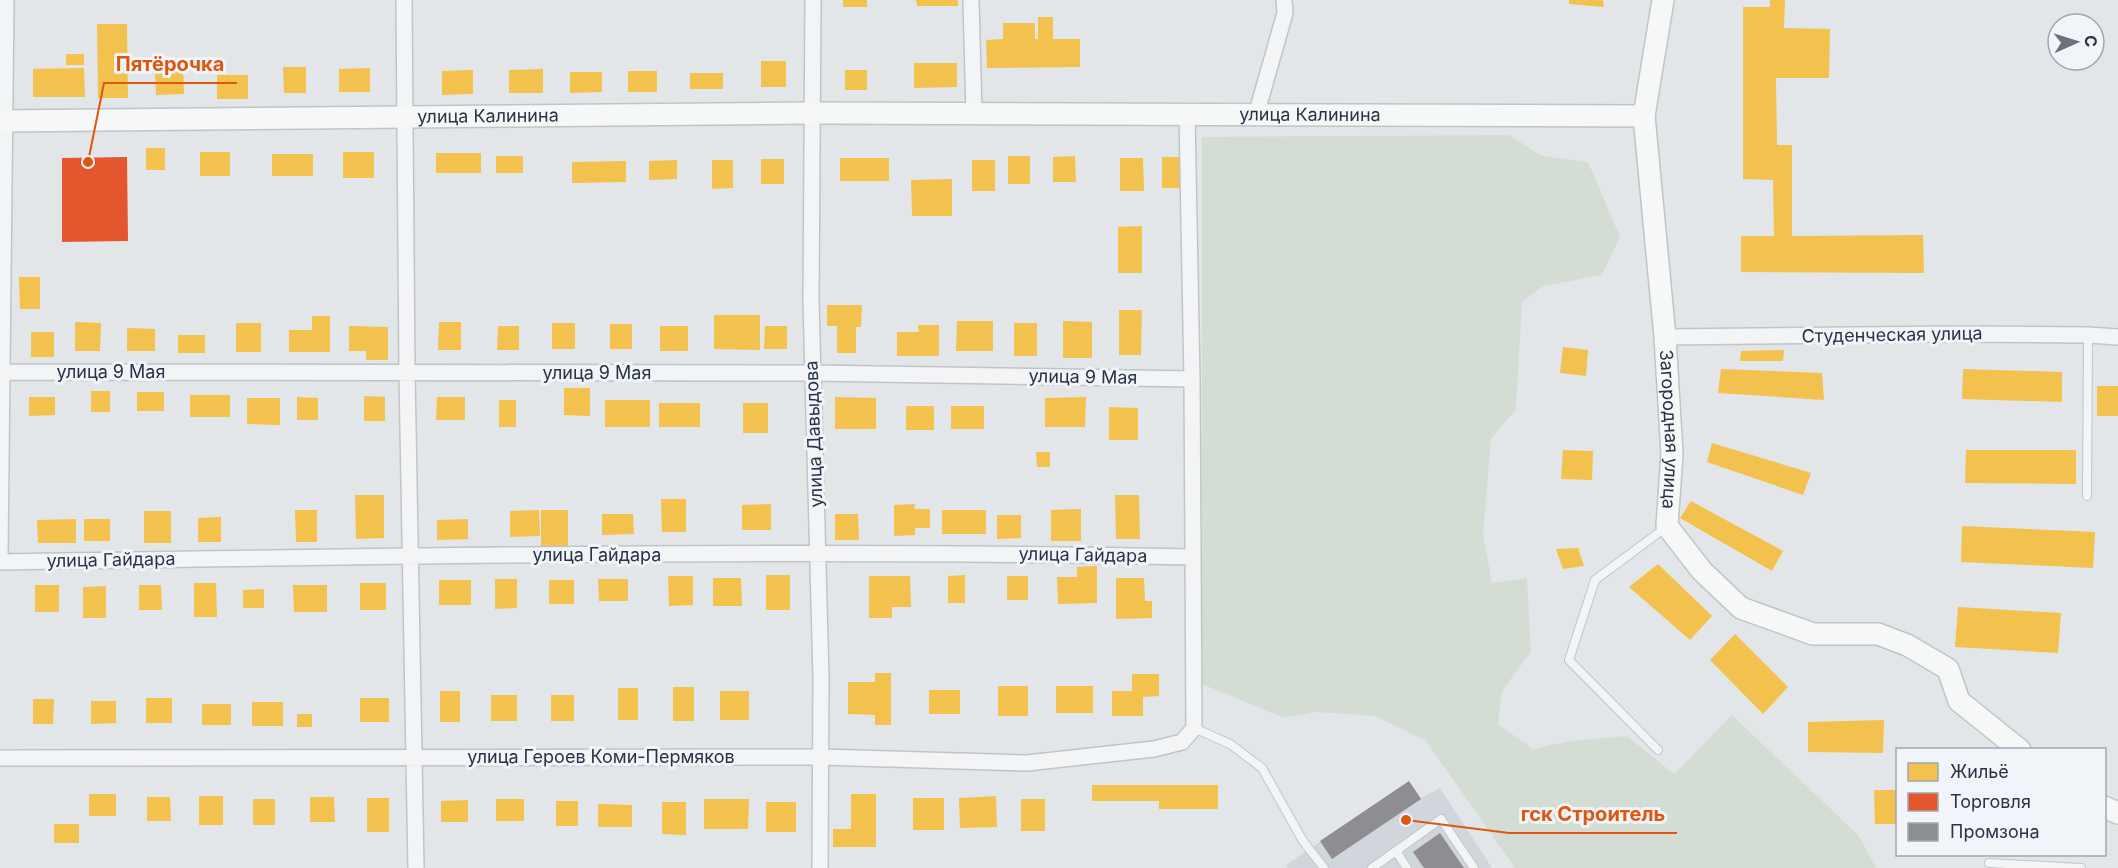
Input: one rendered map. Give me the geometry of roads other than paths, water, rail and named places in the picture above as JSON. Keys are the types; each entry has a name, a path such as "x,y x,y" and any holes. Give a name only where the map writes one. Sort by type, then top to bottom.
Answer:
{"street":[{"path":"0,555 6,0"},
{"path":"404,0 407,373 416,868"},
{"name":"улица Давыдова","path":"813,0 811,301 821,678 820,868"},
{"path":"971,0 974,114"},
{"path":"1256,115 1285,13 1284,0"},
{"name":"Загородная улица","path":"1663,0 1644,116 1665,337 1672,454 1667,526 1702,571 1741,608 1813,634 1878,634 1907,645 1948,669 1959,701 2018,748"},
{"name":"улица Калинина","path":"3,121 812,113 1644,116"},
{"path":"1187,115 1192,379 1194,728"},
{"name":"Студенческая улица","path":"1665,337 1956,334 2118,337"},
{"name":"улица 9 Мая","path":"2,372 813,373 1192,379"},
{"name":"улица Гайдара","path":"0,562 410,556 818,554 1193,557"},
{"name":"улица Героев Коми-Пермяков","path":"0,758 821,757 1027,763 1154,749 1182,742 1194,728"}],"lane":[{"path":"2087,496 2088,335"},
{"path":"1658,750 1569,660 1595,580 1667,526"},
{"path":"1194,728 1230,744 1262,768 1303,841 1324,868"},
{"path":"1372,868 1441,819 1474,868"},
{"path":"1396,851 1407,868"},
{"path":"1989,863 2080,868"}],"place":[{"name":"Пятёрочка","path":"88,162"},
{"name":"гск Строитель","path":"1406,820"}]}
